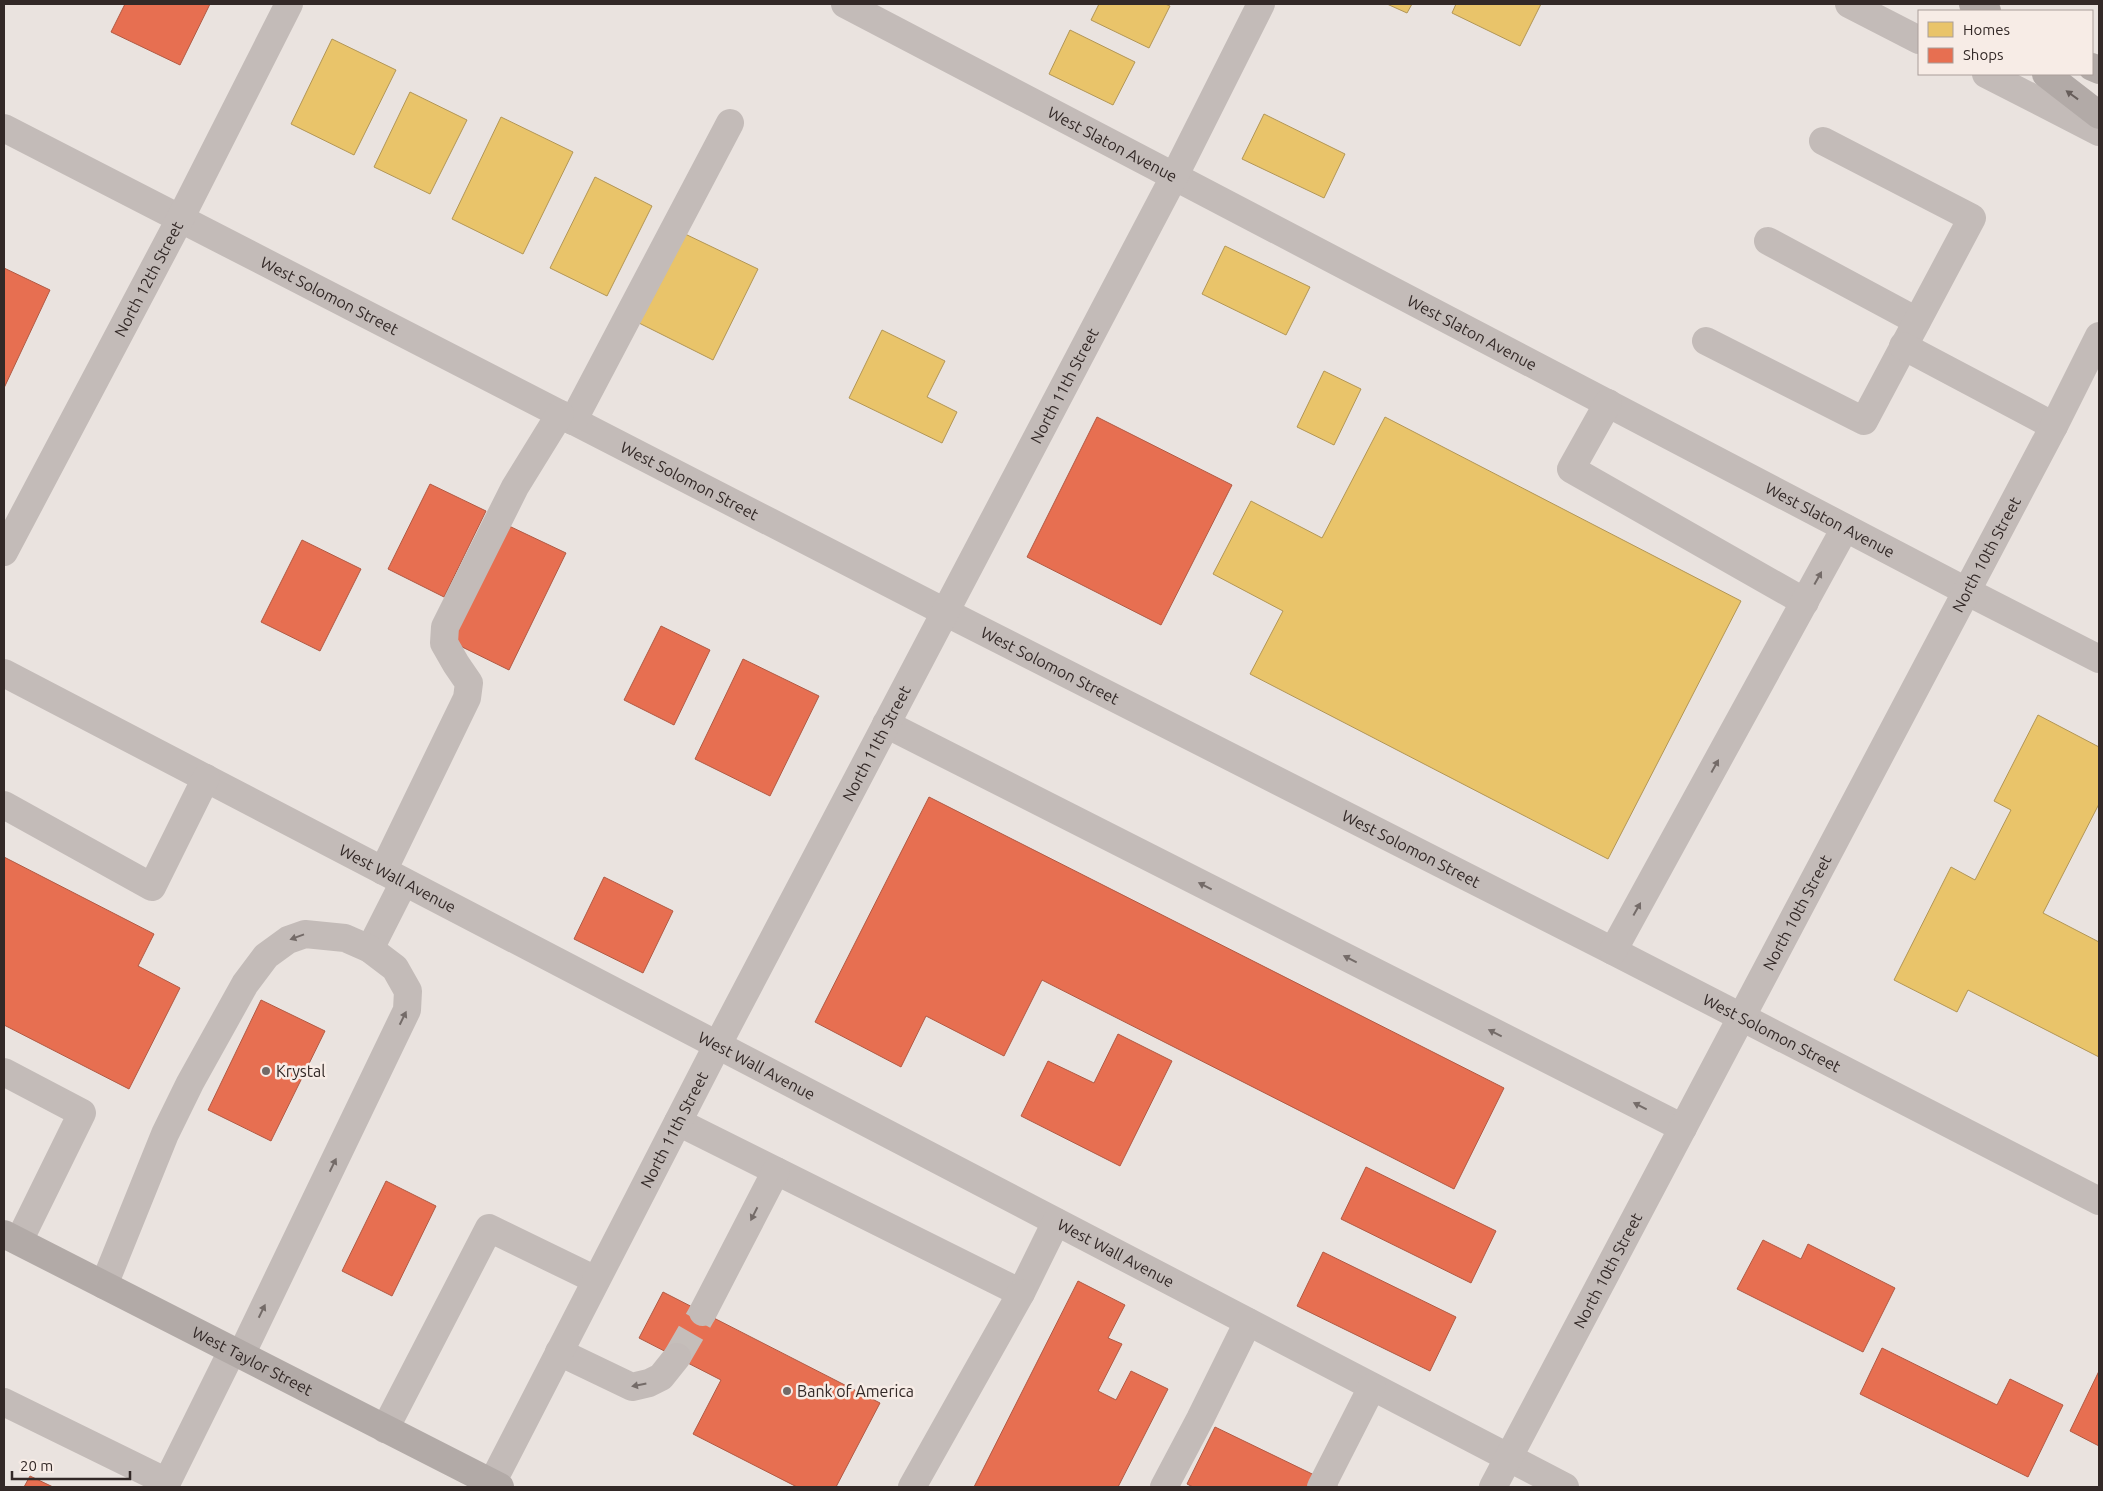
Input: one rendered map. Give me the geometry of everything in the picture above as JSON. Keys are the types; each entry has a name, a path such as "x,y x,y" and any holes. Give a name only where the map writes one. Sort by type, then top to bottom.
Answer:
{"main road":[{"path":"1973,4 1985,10"},
{"path":"2047,75 2099,115"},
{"name":"West Taylor Street","path":"8,1236 494,1486"}],"street":[{"name":"North 12th Street","path":"4,552 180,219 289,4"},
{"name":"West Slaton Avenue","path":"846,4 1845,528 2099,659"},
{"name":"North 11th Street","path":"494,1486 559,1352 717,1046 1175,175 1261,4"},
{"path":"1849,4 1918,39"},
{"path":"1988,75 2099,132"},
{"path":"370,949 394,877 467,698 469,683 444,643 445,626 515,487 566,417 730,123"},
{"name":"West Solomon Street","path":"4,128 945,612 1613,951 2099,1201"},
{"path":"1706,341 1864,421 1972,218 1823,140"},
{"path":"1768,241 1917,320"},
{"name":"North 10th Street","path":"1493,1487 2054,426 2099,336"},
{"path":"1903,346 2054,426"},
{"path":"1608,403 1571,470 1805,602"},
{"path":"1613,951 1845,528"},
{"name":"West Wall Avenue","path":"4,673 1565,1487"},
{"path":"886,724 1683,1128"},
{"path":"4,805 152,887 206,778"},
{"path":"4,1402 172,1485 407,1010 408,991 395,968 370,949 345,938 305,934 288,940 266,956 245,984 165,1134 104,1284"},
{"path":"4,1072 82,1113 8,1236"},
{"path":"678,1122 1021,1293"},
{"path":"703,1312 776,1171"},
{"path":"912,1487 1021,1293 1056,1222"},
{"path":"385,1429 489,1228 596,1280"},
{"path":"1164,1487 1248,1322"},
{"path":"559,1352 632,1387 649,1383 661,1377 677,1357"},
{"path":"1321,1487 1372,1387"}],"building: Homes":[{"path":"1099,4 1165,4 1170,6 1149,48 1091,20"},
{"path":"1387,4 1412,4 1407,13"},
{"path":"1456,4 1541,4 1520,46 1452,13"},
{"path":"1070,30 1135,62 1113,105 1049,74"},
{"path":"332,39 396,70 354,155 291,124"},
{"path":"410,92 467,120 430,194 374,167"},
{"path":"1264,114 1345,154 1324,198 1242,159"},
{"path":"501,117 573,152 523,254 452,219"},
{"path":"595,177 652,206 607,296 550,268"},
{"path":"683,233 758,269 713,360 639,323"},
{"path":"1225,246 1310,287 1286,335 1202,294"},
{"path":"882,330 945,361 927,397 957,412 942,443 849,398"},
{"path":"1324,371 1361,389 1334,445 1297,427"},
{"path":"1385,417 1741,601 1608,859 1250,674 1283,611 1213,574 1251,501 1322,538"},
{"path":"2038,715 2099,747 2099,804 2043,913 2099,942 2099,1057 1968,990 1957,1012 1894,980 1951,867 1975,880 2011,810 1994,801"}],"building: Shops":[{"path":"125,4 210,4 180,65 111,32"},
{"path":"4,268 50,290 4,388"},
{"path":"1097,417 1232,485 1161,625 1027,557"},
{"path":"430,484 486,511 444,597 388,569"},
{"path":"509,526 566,553 509,670 452,642"},
{"path":"302,540 361,569 320,651 261,622"},
{"path":"661,626 710,650 674,725 624,700"},
{"path":"743,659 819,696 770,796 695,759"},
{"path":"929,797 1504,1088 1454,1189 1042,980 1004,1056 926,1016 901,1067 815,1022"},
{"path":"4,857 154,934 138,966 180,988 129,1089 4,1025"},
{"path":"604,877 673,911 643,973 574,939"},
{"name":"Krystal","path":"261,1000 325,1031 271,1141 208,1110"},
{"path":"1118,1034 1172,1061 1120,1166 1021,1116 1048,1061 1094,1083"},
{"path":"1366,1167 1496,1231 1471,1283 1341,1219"},
{"path":"386,1181 436,1206 392,1296 342,1271"},
{"path":"1763,1240 1801,1259 1808,1244 1895,1288 1863,1352 1737,1289"},
{"path":"1323,1252 1456,1317 1430,1371 1297,1306"},
{"path":"1078,1281 1125,1305 1108,1338 1122,1344 1098,1391 1116,1400 1131,1371 1168,1389 1118,1487 974,1487"},
{"name":"Bank of America","path":"663,1292 880,1403 836,1487 797,1487 693,1434 721,1380 639,1338"},
{"path":"1882,1348 1997,1405 2010,1379 2063,1405 2028,1477 1860,1394"},
{"path":"2099,1371 2099,1446 2070,1431"},
{"path":"1215,1427 1339,1487 1193,1487 1187,1484"},
{"path":"30,1476 53,1487 24,1487"}],"tunnel":[{"path":"677,1357 703,1312"}],"place":[{"name":"Krystal","path":"266,1071"},
{"name":"Bank of America","path":"787,1391"}]}
